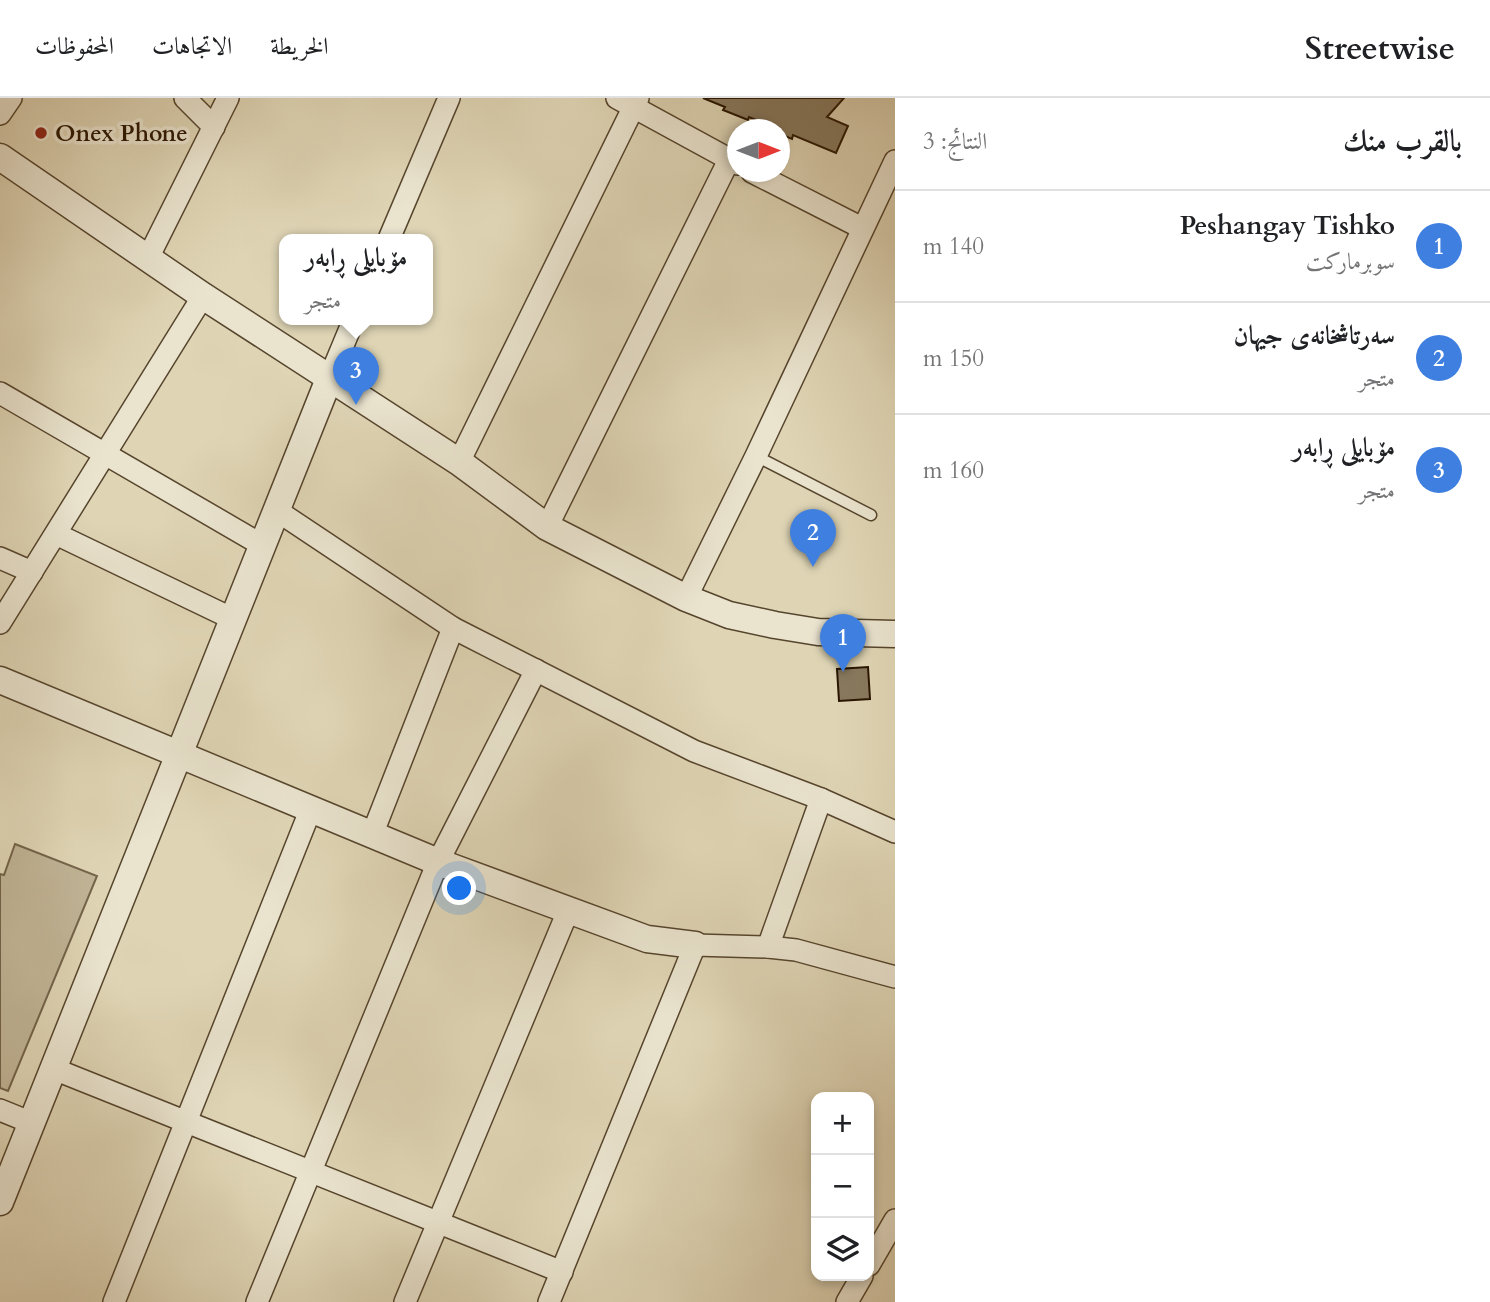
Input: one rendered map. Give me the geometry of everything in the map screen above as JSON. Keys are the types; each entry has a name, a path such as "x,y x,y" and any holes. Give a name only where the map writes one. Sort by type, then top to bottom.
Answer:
{"street":[{"path":"0,114 11,98"},
{"path":"185,98 214,127"},
{"path":"148,258 228,98"},
{"path":"391,234 449,98"},
{"path":"459,462 630,101 727,158"},
{"path":"0,157 203,296 459,462 547,527 686,598 729,615 818,632 895,634"},
{"path":"686,598 895,161"},
{"path":"547,527 727,174"},
{"path":"772,182 862,228"},
{"path":"0,623 203,296"},
{"path":"0,1202 352,325"},
{"path":"0,393 262,545"},
{"path":"276,510 453,628 694,751 821,799 895,832"},
{"path":"56,534 233,619"},
{"path":"0,558 32,572"},
{"path":"372,835 453,628"},
{"path":"257,1302 438,862 536,670"},
{"path":"0,681 310,811 438,862 647,939 695,945 796,950 895,977"},
{"path":"768,947 821,799"},
{"path":"114,1302 310,811"},
{"path":"405,1302 568,911"},
{"path":"549,1302 695,945"},
{"path":"54,1069 562,1272"},
{"path":"0,1110 32,1123"},
{"path":"874,1256 895,1220"},
{"path":"847,1302 859,1281"}],"lane":[{"path":"756,456 871,515"}],"shaded area":[{"path":"15,844 97,876 8,1091 0,1088 0,874 4,875"}],"building":[{"path":"703,98 844,98 827,117 848,126 836,153 793,135 790,138 790,119 746,119 723,110 725,107"},
{"path":"868,667 870,699 839,701 837,669"}],"place":[{"name":"Onex Phone","path":"41,133"},
{"name":"مۆبایلی ڕابەر","path":"356,405"},
{"name":"سەرتاشخانەی جیهان","path":"813,567"},
{"name":"Peshangay Tishko","path":"843,672"}]}
